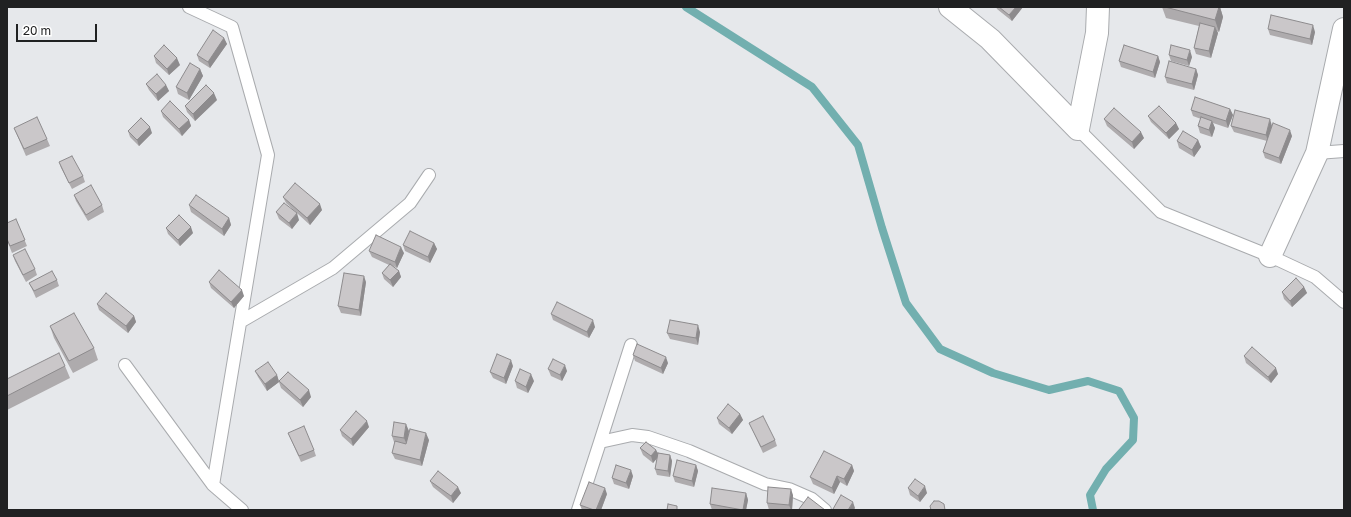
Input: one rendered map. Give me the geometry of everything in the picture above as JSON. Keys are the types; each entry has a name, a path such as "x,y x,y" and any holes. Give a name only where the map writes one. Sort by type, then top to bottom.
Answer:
{"street":[{"path":"950,7 990,39 1078,129"},
{"path":"1078,129 1097,33 1098,7"},
{"path":"1270,256 1317,153 1343,37"}],"lane":[{"path":"189,7 232,27 268,155 213,485"},
{"path":"1078,129 1161,212 1270,256 1315,277 1344,302"},
{"path":"1317,153 1344,151"},
{"path":"240,322 333,268 410,203 428,175"},
{"path":"578,510 631,345"},
{"path":"125,365 213,485 242,510"},
{"path":"600,442 632,435 648,437 689,452 765,484 789,489 812,500 825,510"}],"building":[{"path":"999,7 1016,7 1009,15"},
{"path":"1165,7 1219,7 1215,20"},
{"path":"1271,15 1313,25 1310,39 1268,29"},
{"path":"1200,23 1215,27 1209,51 1194,48"},
{"path":"213,30 224,38 208,62 197,55"},
{"path":"164,45 177,58 167,69 154,56"},
{"path":"1124,45 1158,56 1153,72 1119,61"},
{"path":"1171,45 1190,50 1187,60 1169,55"},
{"path":"1169,61 1196,69 1192,84 1165,77"},
{"path":"190,63 200,69 187,93 176,87"},
{"path":"157,74 166,85 156,94 146,84"},
{"path":"206,85 214,93 193,114 185,106"},
{"path":"1195,97 1230,109 1226,121 1191,110"},
{"path":"170,101 189,120 179,129 161,111"},
{"path":"1159,106 1176,123 1166,133 1148,116"},
{"path":"1114,108 1141,132 1132,142 1104,119"},
{"path":"1235,110 1270,119 1266,135 1231,126"},
{"path":"37,117 47,139 24,149 14,128"},
{"path":"1201,117 1212,121 1209,130 1198,126"},
{"path":"141,118 150,127 137,140 128,131"},
{"path":"1273,123 1290,130 1279,158 1263,152"},
{"path":"1183,131 1198,140 1192,150 1177,141"},
{"path":"72,156 83,176 69,183 59,162"},
{"path":"295,183 320,204 307,218 283,197"},
{"path":"91,185 102,205 86,215 74,195"},
{"path":"196,195 229,218 222,229 189,205"},
{"path":"284,203 297,213 289,223 276,212"},
{"path":"179,215 191,227 178,240 166,228"},
{"path":"16,219 25,240 10,246 7,239 7,223"},
{"path":"410,231 434,243 428,257 403,245"},
{"path":"376,235 401,247 395,262 369,251"},
{"path":"25,249 35,269 23,275 13,255"},
{"path":"390,264 399,271 390,280 382,273"},
{"path":"219,270 242,290 231,302 209,282"},
{"path":"52,271 57,280 34,291 29,283"},
{"path":"344,273 364,276 359,310 338,306"},
{"path":"1296,278 1304,287 1290,301 1282,292"},
{"path":"106,293 134,316 126,326 97,304"},
{"path":"557,302 593,320 587,332 551,314"},
{"path":"74,313 94,348 69,361 50,326"},
{"path":"670,320 698,325 696,338 667,333"},
{"path":"637,344 666,357 661,368 633,355"},
{"path":"1252,347 1276,368 1268,377 1244,356"},
{"path":"59,353 65,366 7,396 7,379"},
{"path":"497,354 511,360 504,378 490,372"},
{"path":"553,359 565,365 560,375 548,369"},
{"path":"268,362 277,375 265,384 255,371"},
{"path":"520,369 531,374 526,387 515,381"},
{"path":"288,372 309,390 300,400 279,381"},
{"path":"728,404 740,414 729,428 717,418"},
{"path":"356,411 367,421 351,439 340,430"},
{"path":"763,416 775,440 761,447 749,423"},
{"path":"394,422 406,424 404,438 392,436"},
{"path":"304,426 314,450 299,456 288,433"},
{"path":"410,429 426,433 420,460 392,453 395,441 406,444"},
{"path":"646,442 656,450 651,456 640,448"},
{"path":"824,451 852,465 844,479 837,476 832,488 810,477"},
{"path":"658,453 670,455 668,471 655,469"},
{"path":"677,460 696,465 692,481 673,476"},
{"path":"616,465 631,470 626,483 612,478"},
{"path":"438,471 458,487 451,496 430,481"},
{"path":"915,479 925,486 918,496 908,488"},
{"path":"589,482 605,488 596,510 580,505"},
{"path":"768,487 791,489 789,505 767,503"},
{"path":"712,488 746,493 743,510 710,504"},
{"path":"841,495 853,502 848,510 833,509"},
{"path":"808,497 825,510 800,510 799,509"},
{"path":"934,501 939,501 944,504 945,510 931,510 930,506"},
{"path":"668,504 677,506 677,510 667,510"}],"waterway":[{"path":"686,7 812,87 858,145 906,303 940,349 993,373 1049,390 1088,381 1119,391 1134,418 1133,440 1106,469 1090,495 1093,510"}]}
